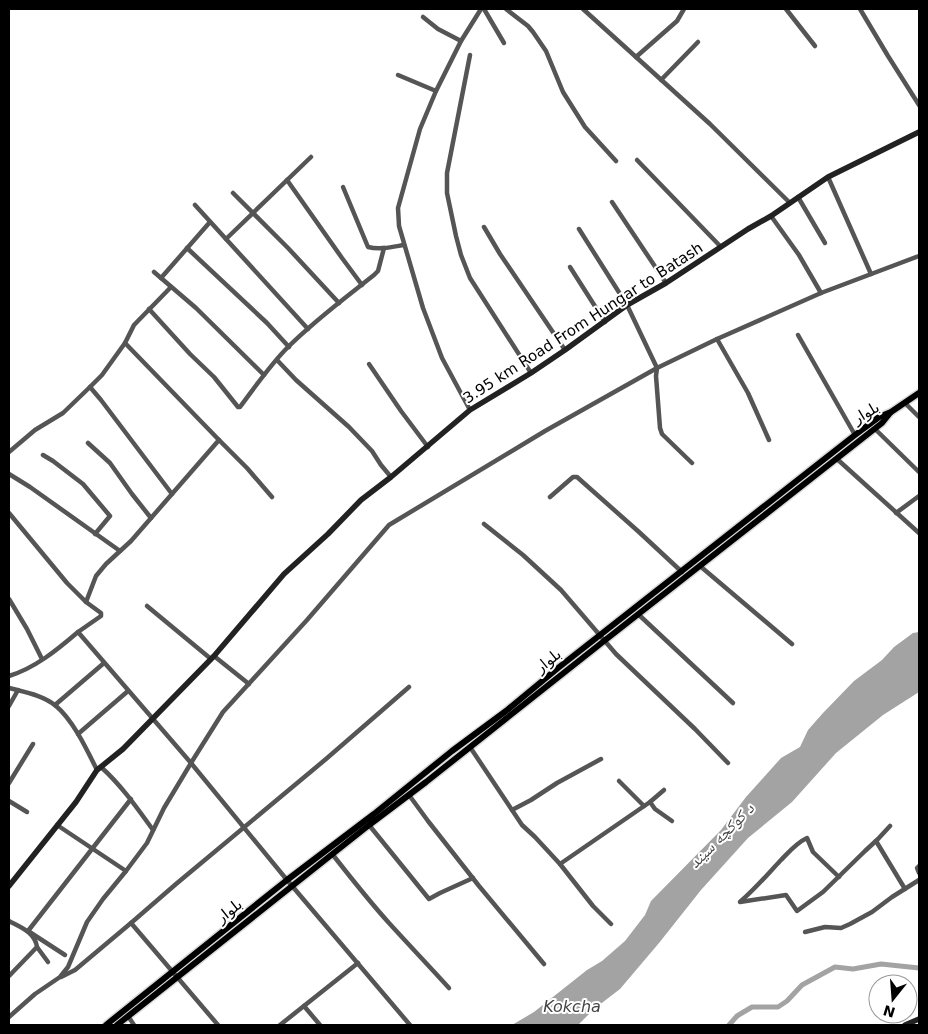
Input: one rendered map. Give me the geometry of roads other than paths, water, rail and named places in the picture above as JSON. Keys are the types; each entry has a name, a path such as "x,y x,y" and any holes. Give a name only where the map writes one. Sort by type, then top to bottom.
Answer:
{"main road":[{"path":"891,412 919,393"},
{"name":"بلوار","path":"106,1025 333,855 470,747 508,713 819,463 880,417 891,412"},
{"name":"بلوار","path":"602,638 638,614 837,459 882,423 891,412"},
{"path":"819,463 824,469"},
{"name":"بلوار","path":"117,1025 287,880 374,814 452,751 508,713"}],"street":[{"path":"470,410 442,358 424,308 399,226 398,208 420,129 436,91 461,41 483,9 504,43"},
{"path":"506,9 533,32 546,51 563,92 585,127 616,161"},
{"path":"583,9 710,124 790,203"},
{"path":"636,57 677,21 684,9"},
{"path":"786,9 815,46"},
{"path":"860,9 919,105"},
{"path":"423,17 438,29 461,41"},
{"path":"661,80 698,42"},
{"path":"470,55 446,173 447,193 461,255 470,278 531,373"},
{"path":"398,75 436,91"},
{"name":"3.95 km Road From Hungar to Batash","path":"9,886 76,802 99,769 123,749 213,658 284,574 328,534 361,500 392,477 470,410 531,373 627,305 721,248 828,177 919,132"},
{"path":"226,240 311,157"},
{"path":"637,160 721,248"},
{"path":"828,177 871,274"},
{"path":"287,180 362,285"},
{"path":"343,187 368,247 384,248 404,245"},
{"path":"233,193 338,303"},
{"path":"798,198 825,243"},
{"path":"612,202 666,283"},
{"path":"194,205 308,329"},
{"path":"771,216 799,255 821,293"},
{"path":"161,278 210,222"},
{"path":"484,227 565,350"},
{"path":"579,229 627,305 657,368 656,376 662,434 692,463"},
{"path":"187,248 261,316 289,347"},
{"path":"149,309 239,407 289,347 338,303 378,271 384,248"},
{"path":"60,977 68,967 87,922 147,843 164,808 224,712 389,525 545,431 657,368 821,293 919,256"},
{"path":"570,267 605,322"},
{"path":"154,272 196,308 264,375"},
{"path":"9,452 35,430 63,413 90,388 125,343 134,325 171,287"},
{"path":"798,335 855,435"},
{"path":"717,339 748,393 769,440"},
{"path":"125,343 247,468 272,497"},
{"path":"277,360 296,380 349,427 372,451 392,477"},
{"path":"369,364 428,447"},
{"path":"90,388 172,494"},
{"path":"905,402 919,417"},
{"path":"875,429 919,472"},
{"path":"86,602 96,576 131,541 218,440"},
{"path":"88,443 110,463 151,518"},
{"path":"43,455 83,484 110,516 96,534"},
{"path":"837,459 919,533"},
{"path":"9,474 38,492 120,551"},
{"path":"550,497 573,477 577,477 682,572"},
{"path":"896,513 919,496"},
{"path":"9,513 67,583 86,602 101,613 100,616 42,660 23,671 9,676"},
{"path":"484,524 523,554 561,590 616,654 728,763"},
{"path":"700,566 792,644"},
{"path":"9,599 27,629 42,660"},
{"path":"147,606 249,684"},
{"path":"638,614 733,703"},
{"path":"78,632 191,763 410,1025"},
{"path":"56,705 104,663"},
{"path":"9,1017 35,994 60,977 75,970 326,759 408,687"},
{"path":"9,688 40,697 56,705 78,734 99,769 116,781 132,799 153,830"},
{"path":"9,706 18,690"},
{"path":"78,734 128,691"},
{"path":"9,783 33,744"},
{"path":"470,747 522,825 560,864 593,906 611,924"},
{"path":"512,810 531,800 557,782 601,759"},
{"path":"619,781 644,806"},
{"path":"560,864 650,802 664,790"},
{"path":"409,795 473,878 544,964"},
{"path":"28,931 132,799"},
{"path":"9,801 27,812"},
{"path":"650,802 655,809 672,821"},
{"path":"57,825 126,871"},
{"path":"369,825 429,900 473,878"},
{"path":"839,876 814,852 807,838 800,841 751,893 740,902 786,895 797,911 823,892 890,826"},
{"path":"876,841 905,889"},
{"path":"333,855 352,880 448,988"},
{"path":"919,866 917,868 919,873"},
{"path":"805,932 826,927 841,928 850,924 872,912 919,880"},
{"path":"9,921 66,955"},
{"path":"131,923 218,1025"},
{"path":"28,931 48,962"},
{"path":"9,976 37,947"},
{"path":"280,1025 358,963"},
{"path":"304,1006 320,1025"},
{"path":"128,1016 134,1025"},
{"path":"905,1025 919,1018"}],"water":[{"path":"919,632 919,692 883,715 836,753 792,802 748,838 701,890 620,989 594,1009 578,1025 512,1025 534,1012 587,970 602,961 625,941 645,915 651,901 721,830 746,797 781,758 800,747 808,730 823,713 854,681 882,660 894,647 913,633"}],"waterway":[{"path":"729,1025 737,1016 752,1007 778,1007 787,1001 802,985 835,967 853,969 881,964 919,968"}],"water label":[{"name":"د کوکچه سیند","path":"721,835"},
{"name":"Kokcha","path":"572,1006"}]}
